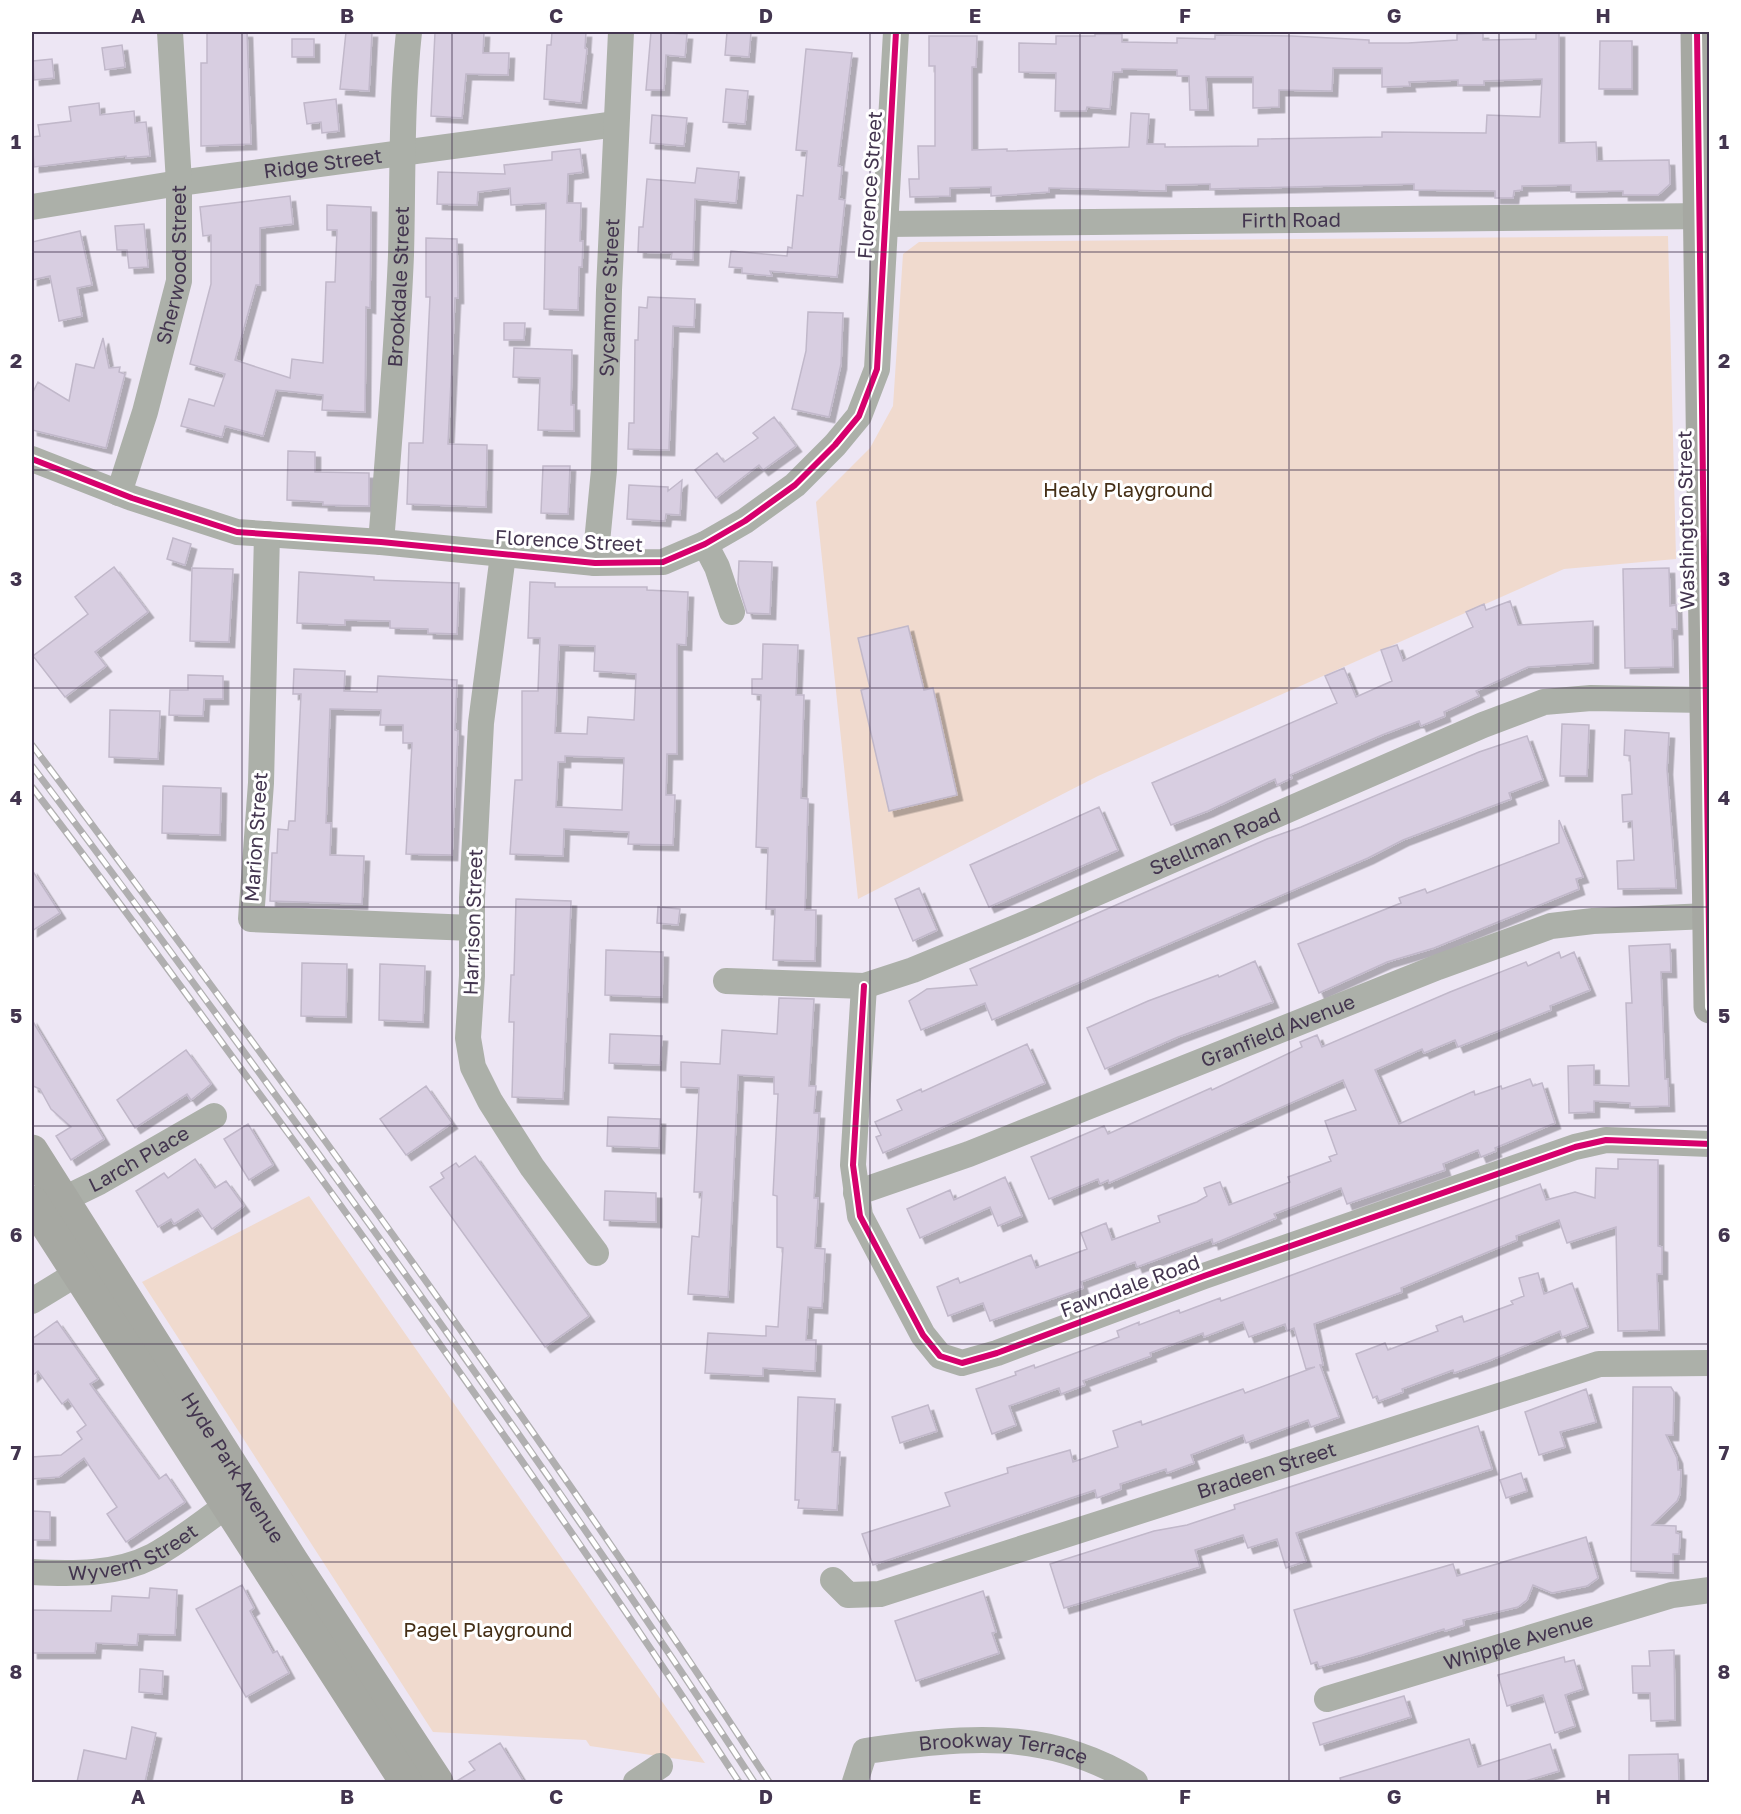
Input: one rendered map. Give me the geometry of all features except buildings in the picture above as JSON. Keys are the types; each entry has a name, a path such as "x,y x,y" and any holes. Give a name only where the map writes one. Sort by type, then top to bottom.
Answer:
{"main road":[{"name":"Washington Street","path":"1697,32 1704,149 1705,700 1710,1007"},
{"name":"Hyde Park Avenue","path":"32,1151 44,1205 88,1266 237,1499 406,1782"},
{"name":"Hyde Park Avenue","path":"237,1499 436,1782"}],"street":[{"name":"Sherwood Street","path":"119,493 146,412 176,298 179,183 170,32"},
{"name":"Brookdale Street","path":"381,542 397,355 405,151 404,77 409,32"},
{"name":"Sycamore Street","path":"596,563 604,470 621,32"},
{"name":"Florence Street","path":"32,459 119,493 237,532 381,542 596,563 663,562 705,544 745,521 795,485 835,445 859,416 877,369 883,224 896,32"},
{"name":"Ridge Street","path":"32,207 179,183 616,124"},
{"name":"Firth Road","path":"883,224 1704,217"},
{"name":"Marion Street","path":"267,534 260,793 251,919 472,928"},
{"path":"705,544 717,567 732,612"},
{"name":"Harrison Street","path":"502,555 481,723 468,1038 473,1067 490,1101 532,1167 596,1253"},
{"name":"Stellman Road","path":"726,981 864,986 913,970 1032,921 1483,724 1544,702 1591,698 1705,700"},
{"name":"Granfield Avenue","path":"856,1193 969,1154 1438,967 1551,926 1593,921 1708,916"},
{"name":"Fawndale Road","path":"864,986 853,1165 860,1216 923,1335 940,1356 962,1363 997,1353 1214,1272 1575,1147 1606,1140 1710,1144"},
{"name":"Larch Place","path":"44,1205 99,1182 214,1116"},
{"path":"32,1301 88,1266"},
{"name":"Bradeen Street","path":"833,1580 848,1595 880,1594 1599,1364 1710,1363"},
{"name":"Wyvern Street","path":"32,1572 94,1572 114,1569 153,1556 237,1499"},
{"name":"Whipple Avenue","path":"1327,1700 1672,1595 1710,1590"},
{"name":"Brookway Terrace","path":"855,1782 865,1751 966,1739 1022,1740 1076,1753 1135,1782"},
{"path":"636,1782 660,1766"}],"green space":[{"name":"Healy Playground","path":"1668,236 1676,559 1564,569 1098,776 858,899 816,502 870,448 893,406 903,254 919,242"},
{"name":"Pagel Playground","path":"309,1196 705,1763 590,1746 586,1740 433,1732 142,1282"}],"railway":[{"path":"32,745 310,1120 428,1284 601,1531 769,1782"},
{"path":"32,766 135,903 420,1294 590,1536 754,1782"},
{"path":"32,787 406,1296 575,1538 739,1782"}],"cycle path":[{"path":"32,459 132,498 237,532 381,542 595,563 663,562 705,544 745,521 795,485 835,445 859,416 877,369 896,32"},
{"path":"1697,32 1710,1007"},
{"path":"864,986 853,1165 860,1216 923,1335 940,1356 962,1363 997,1353 1204,1276 1575,1147 1606,1140 1710,1144"}]}
